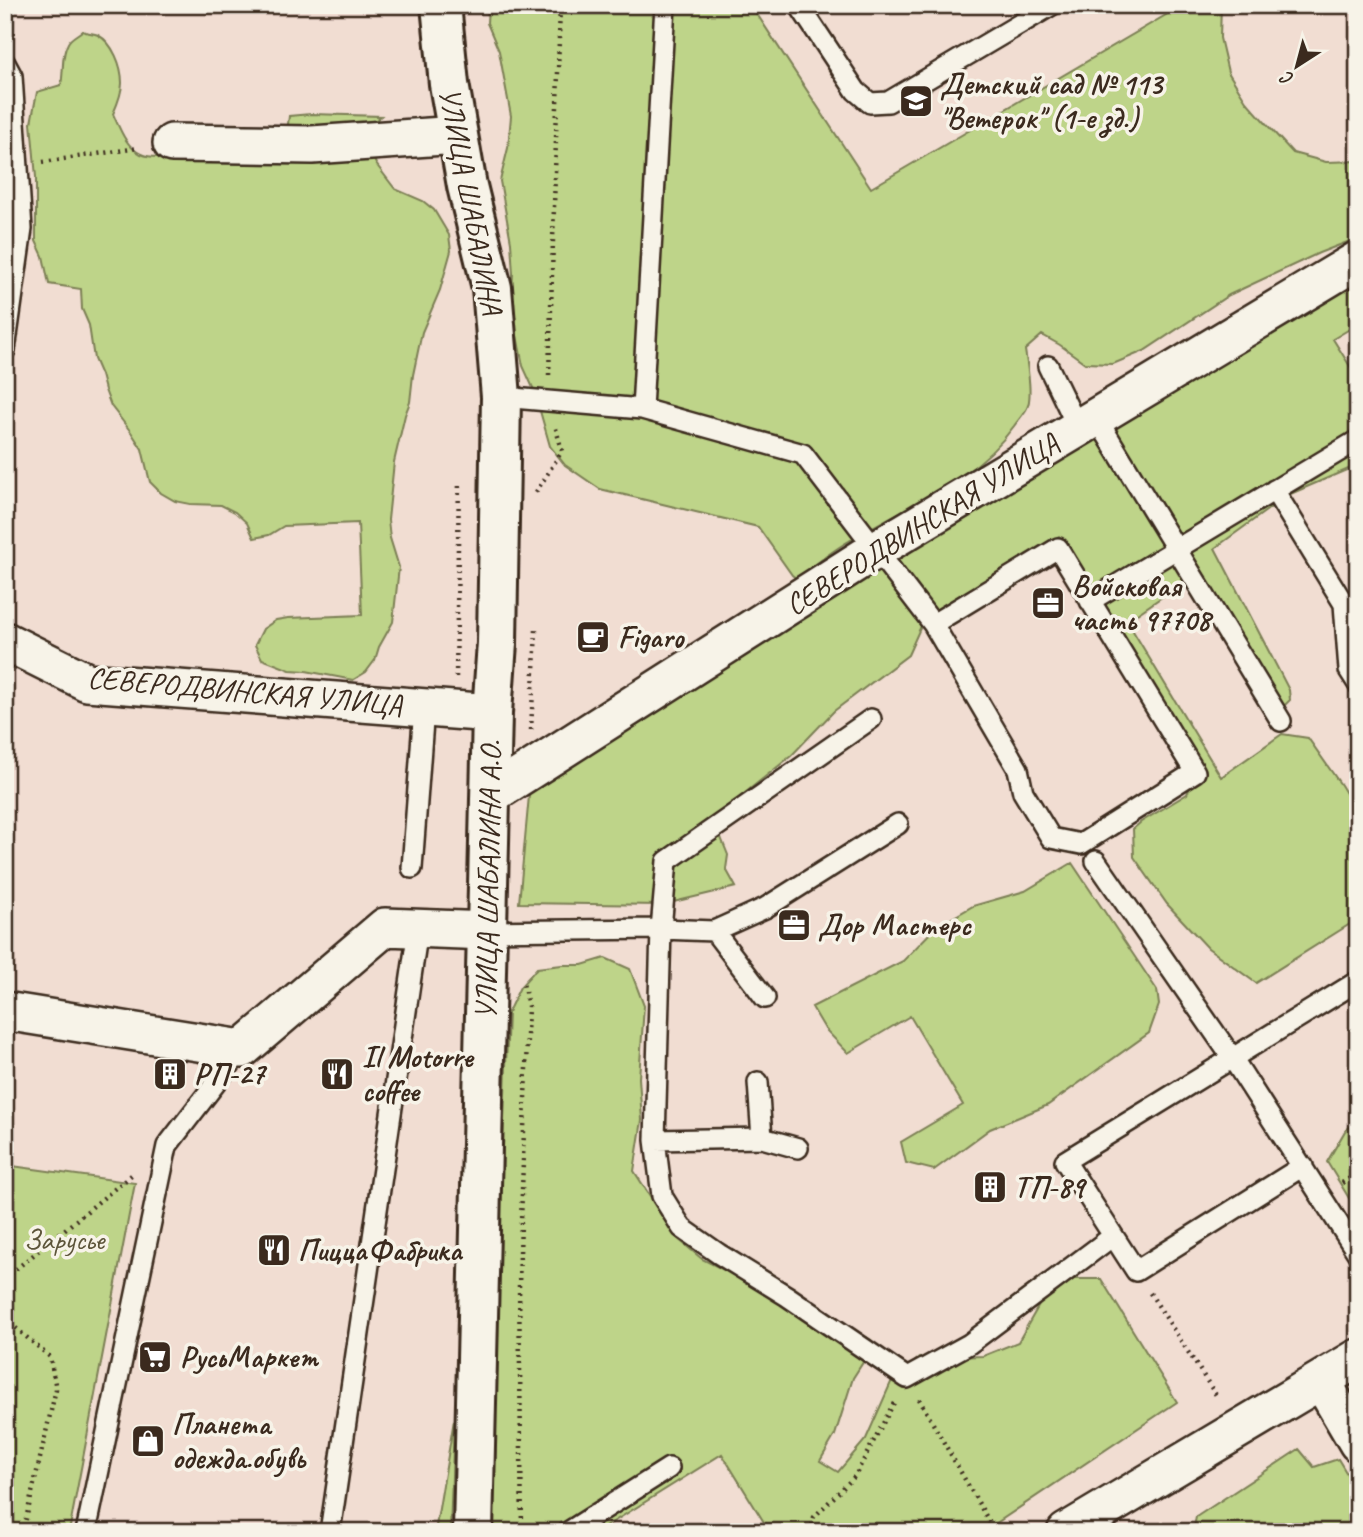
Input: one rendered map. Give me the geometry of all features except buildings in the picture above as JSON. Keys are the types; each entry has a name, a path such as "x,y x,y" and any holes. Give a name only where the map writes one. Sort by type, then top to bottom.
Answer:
{"street":[{"name":"УЛИЦА ШАБАЛИНА","path":"441,5 449,84 467,186 492,288 501,397"},
{"path":"172,143 312,145 458,135"},
{"name":"СЕВЕРОДВИНСКАЯ УЛИЦА","path":"491,795 877,549 1358,260"},
{"name":"УЛИЦА ШАБАЛИНА А.О.","path":"473,1532 501,397"},
{"name":"СЕВЕРОДВИНСКАЯ УЛИЦА","path":"5,641 87,682 492,713"},
{"path":"5,1011 242,1049 385,928 488,931"},
{"path":"1066,1532 1358,1358"},
{"path":"1321,1380 1358,1443"}],"lane":[{"path":"642,409 666,5"},
{"path":"799,5 856,91 870,103 888,102 1052,5"},
{"path":"5,63 12,76 18,166 6,342"},
{"path":"1048,366 1175,550 1281,721"},
{"path":"501,397 642,409 803,454 933,624 1018,769 1023,792 1051,838 1082,844 1195,772 1058,548 933,624"},
{"path":"1090,601 1358,440"},
{"path":"1274,490 1344,604 1349,670 1358,684"},
{"path":"412,868 424,708"},
{"path":"871,719 667,861 661,929 654,1140 662,1196 682,1228 907,1378 969,1344 1113,1236"},
{"path":"488,931 714,930 765,908 898,824"},
{"path":"1096,861 1233,1059 1358,1254"},
{"path":"330,1532 418,929"},
{"path":"714,930 765,998"},
{"path":"1303,1166 1136,1271 1065,1161 1358,981"},
{"path":"86,1532 167,1146 242,1049"},
{"path":"758,1082 762,1138"},
{"path":"654,1140 762,1138 799,1148"},
{"path":"568,1532 669,1468"}],"path":[{"path":"18,166 172,143"},
{"path":"5,1278 167,1146"},
{"path":"1136,1271 1216,1395"},
{"path":"5,1319 50,1357 56,1389 23,1532"},
{"path":"811,1532 814,1517 855,1476 907,1378"},
{"path":"907,1378 995,1532"}],"green space":[{"path":"488,5 751,5 871,188 1183,5 1221,5 1220,38 1228,72 1246,101 1293,153 1326,162 1358,161 1358,235 1229,295 1144,351 1113,364 1085,363 1042,335 1025,350 1030,388 1027,408 997,446 959,478 842,545 797,579 758,527 600,489 565,465 550,446 534,390 523,366 511,305 511,242 500,181 508,148 511,116 499,51 487,23"},
{"path":"82,31 96,34 103,39 116,56 122,83 113,114 127,142 141,154 153,157 190,154 287,132 289,116 381,116 369,126 363,137 376,164 395,189 423,201 434,210 449,235 451,251 440,290 422,332 410,402 394,462 388,520 390,538 399,567 393,622 375,660 366,672 353,680 290,670 262,659 255,645 263,629 276,620 362,615 358,523 284,526 269,535 254,538 247,523 235,512 221,505 175,501 161,493 150,482 142,449 111,406 94,359 89,325 82,309 81,289 49,284 43,256 36,241 36,177 31,123 37,92 61,85 66,48 70,40"},
{"path":"1358,264 1358,324 1333,339 1358,379 1358,465 1288,495 1215,548 1289,690 1290,700 1278,708 1206,583 1175,588 1127,621 1221,777 1282,734 1308,738 1358,813 1358,919 1256,983 1208,948 1167,904 1134,857 1133,829 1187,794 1193,781 1165,707 1059,536 934,611 921,626 908,655 834,711 791,756 740,797 718,830 728,855 726,869 736,887 661,905 519,903 530,785"},
{"path":"1072,863 1157,990 1159,1005 1149,1033 1048,1105 990,1129 934,1170 906,1163 901,1142 963,1105 910,1016 848,1053 825,1029 812,1007 903,961 935,928 973,906 1025,891"},
{"path":"605,958 630,969 644,1006 639,1078 642,1120 634,1171 677,1238 702,1259 792,1304 841,1321 871,1340 867,1356 853,1378 835,1435 820,1461 838,1472 866,1439 892,1380 919,1358 983,1356 1018,1342 1042,1300 1074,1279 1101,1279 1177,1402 983,1532 841,1532 838,1527 804,1528 799,1532 770,1532 722,1454 597,1532 489,1532 508,1012 520,987 537,968 582,965"},
{"path":"1358,1120 1358,1213 1327,1162 1345,1131"},
{"name":"Зарусье","path":"5,1165 135,1183 69,1532 5,1532"},
{"path":"454,1420 450,1532 435,1532"},
{"path":"1299,1449 1314,1467 1338,1459 1358,1492 1358,1532 1193,1532 1196,1517"}],"place":[{"name":"Детский сад № 113 \"Ветерок\" (1-е зд.)","path":"916,101"},
{"name":"Войсковая часть 97708","path":"1048,603"},
{"name":"Figaro","path":"593,637"},
{"name":"Дор Мастерс","path":"794,925"},
{"name":"РП-27","path":"170,1074"},
{"name":"Il Motorre coffee","path":"337,1074"},
{"name":"ТП-89","path":"990,1187"},
{"name":"ПиццаФабрика","path":"274,1250"},
{"name":"РусьМаркет","path":"155,1357"},
{"name":"Планета одежда.обувь","path":"148,1441"}]}
